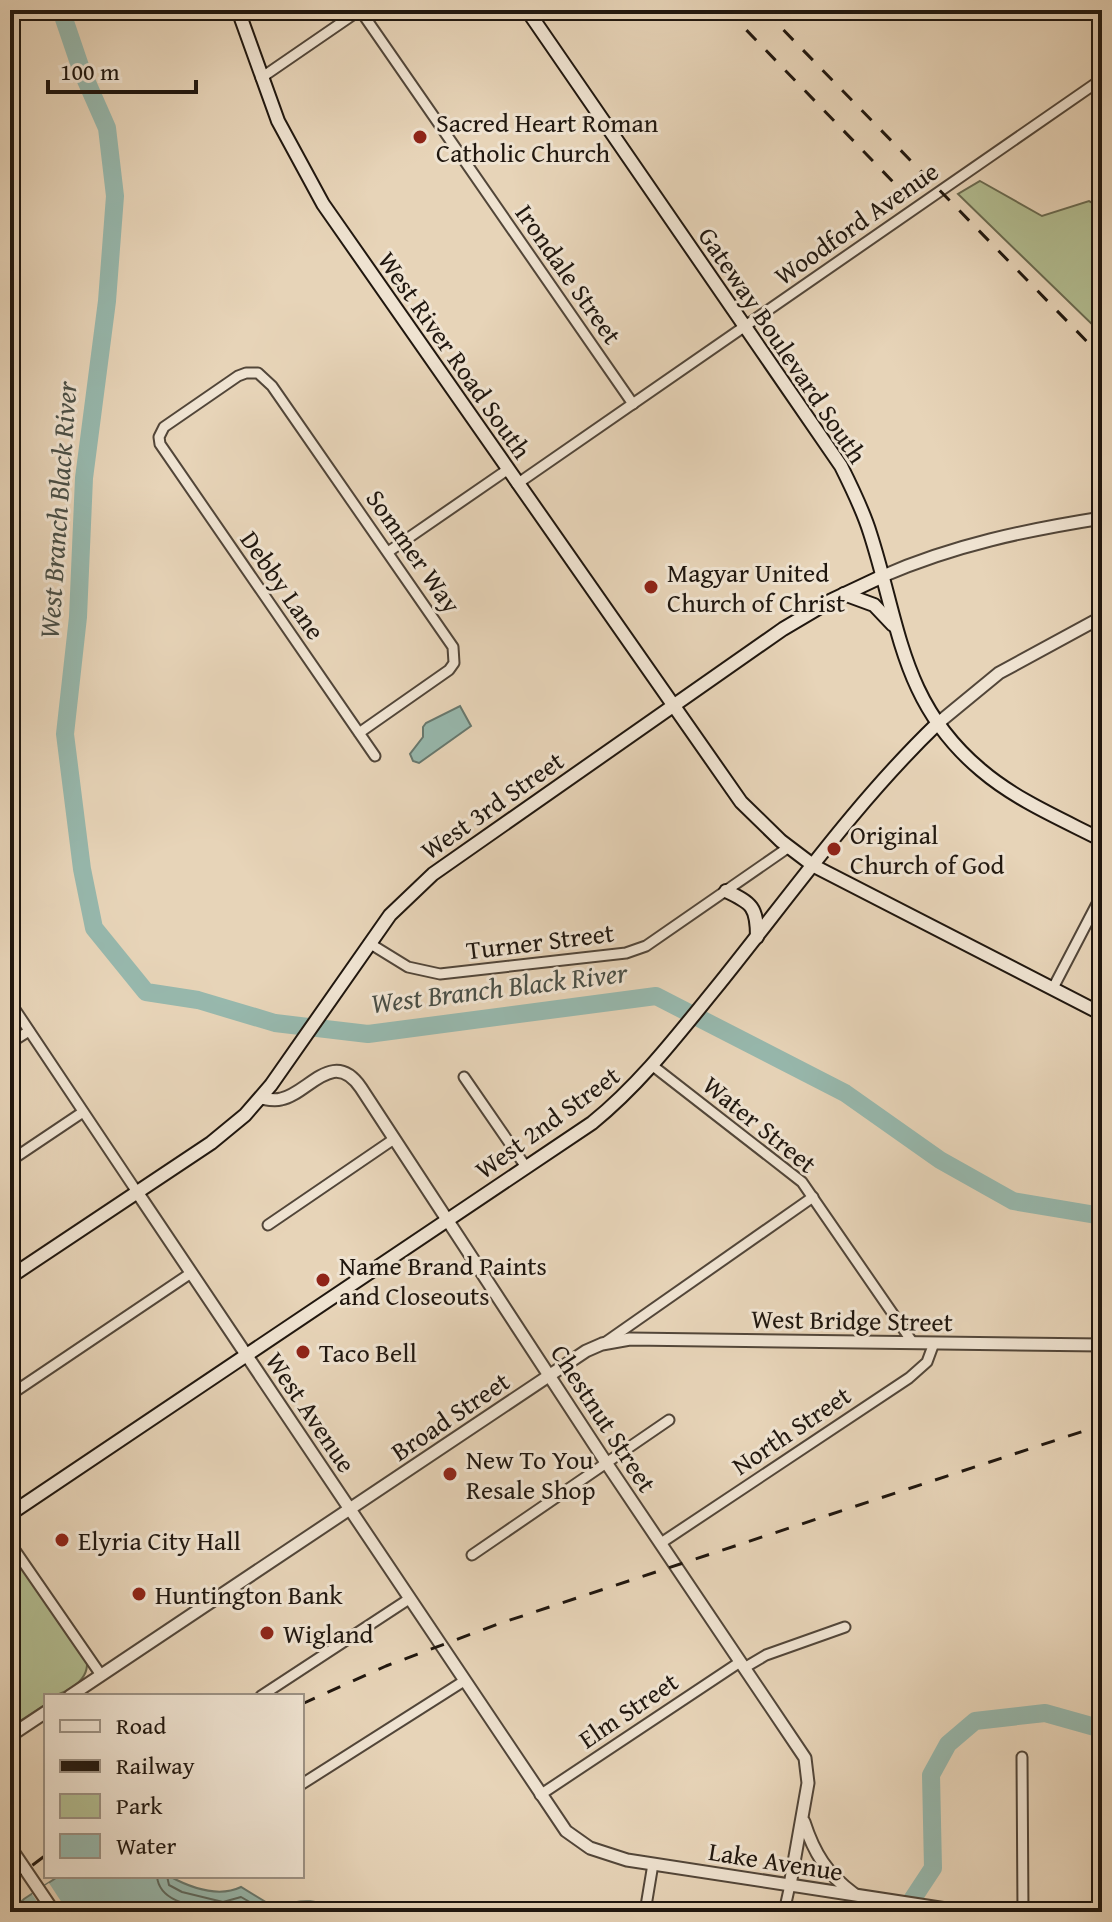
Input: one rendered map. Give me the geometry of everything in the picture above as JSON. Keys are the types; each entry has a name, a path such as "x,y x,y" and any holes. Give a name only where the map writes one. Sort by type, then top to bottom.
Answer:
{"main road":[{"name":"West River Road South","path":"238,10 261,78 292,150 323,204 741,802 814,866 1102,1014"},
{"name":"Gateway Boulevard South","path":"527,10 841,466 869,530 912,678 937,724 965,756 1000,785 1102,840"},
{"name":"West 3rd Street","path":"10,1277 211,1143 261,1098 369,943 408,895 442,866 783,629 883,576"},
{"path":"844,594 874,605 895,627"},
{"name":"West 2nd Street","path":"10,1514 617,1103 653,1066 898,761 937,724"},
{"path":"726,891 744,899 753,908 757,937"}],"street":[{"path":"261,78 360,10"},
{"name":"Irondale Street","path":"360,10 633,404"},
{"path":"10,56 10,66"},
{"name":"Woodford Avenue","path":"517,484 1102,79"},
{"name":"Sommer Way","path":"159,437 164,427 238,376 258,373 272,386 451,643 454,663 446,673 359,733"},
{"name":"Debby Lane","path":"159,437 163,451 375,756"},
{"path":"388,552 507,470"},
{"name":"West 3rd Street","path":"883,576 924,558 978,541 1102,518"},
{"name":"West 2nd Street","path":"937,724 999,673 1102,617"},
{"name":"Turner Street","path":"369,943 408,967 440,974 626,953 646,946 789,847"},
{"path":"1053,988 1102,894"},
{"name":"West Avenue","path":"10,1002 540,1795 566,1831 581,1843"},
{"path":"10,1043 29,1031"},
{"name":"Water Street","path":"653,1066 798,1178 913,1343"},
{"name":"Chestnut Street","path":"261,1098 283,1099 322,1074 343,1074 358,1082 607,1464 805,1758 808,1783 790,1885"},
{"path":"464,1077 526,1167"},
{"path":"10,1161 83,1112"},
{"path":"268,1225 394,1139"},
{"name":"Broad Street","path":"73,1694 586,1351 602,1344 813,1197"},
{"path":"10,1395 191,1273"},
{"name":"West Bridge Street","path":"602,1344 630,1339 1102,1345"},
{"name":"North Street","path":"661,1543 909,1378 927,1362 934,1343"},
{"path":"472,1555 669,1420"},
{"path":"10,1543 101,1675"},
{"path":"264,1694 409,1599"},
{"name":"Elm Street","path":"540,1795 742,1665 845,1627"},
{"path":"304,1783 464,1681"},
{"path":"10,1736 44,1713"},
{"path":"1022,1757 1023,1912"},
{"path":"802,1817 811,1847 820,1861 838,1882 858,1896"},
{"name":"Lake Avenue","path":"581,1843 603,1854 653,1864 966,1912"},
{"path":"10,1847 54,1912"},
{"path":"645,1912 653,1864"},
{"path":"784,1912 790,1885"}],"green space":[{"path":"980,181 1042,216 1089,201 1102,208 1102,334 958,194"},
{"path":"10,1548 87,1663 83,1676 73,1687 60,1694 44,1694 44,1705 20,1721 10,1723"}],"water":[{"path":"460,706 471,726 419,763 413,761 410,754 423,737 426,723"},
{"path":"56,1878 173,1878 214,1892 241,1887 274,1907 310,1901 345,1912 147,1912 138,1909 10,1912"}],"pier":[{"path":"49,1883 68,1912 44,1912 32,1894"}],"waterway":[{"name":"West Branch Black River","path":"61,10 81,69 107,128 115,196 107,301 84,478 78,617 65,734 82,869 94,928 146,992 198,1000 275,1023 368,1034 656,996 845,1093 940,1160 1013,1201 1102,1216"},
{"name":"West Branch Black River","path":"904,1912 933,1868 931,1775 948,1744 975,1721 1045,1713 1102,1729"}],"railway":[{"path":"727,10 897,186"},
{"path":"764,10 1102,357"},
{"path":"304,1703 386,1666 498,1624 1102,1425"},
{"path":"10,1882 44,1856"}],"place":[{"name":"Sacred Heart Roman Catholic Church","path":"420,137"},
{"name":"Magyar United Church of Christ","path":"651,587"},
{"name":"Original Church of God","path":"834,849"},
{"name":"Name Brand Paints and Closeouts","path":"323,1280"},
{"name":"Taco Bell","path":"303,1352"},
{"name":"New To You Resale Shop","path":"450,1474"},
{"name":"Elyria City Hall","path":"62,1540"},
{"name":"Huntington Bank","path":"139,1594"},
{"name":"Wigland","path":"267,1633"}]}
